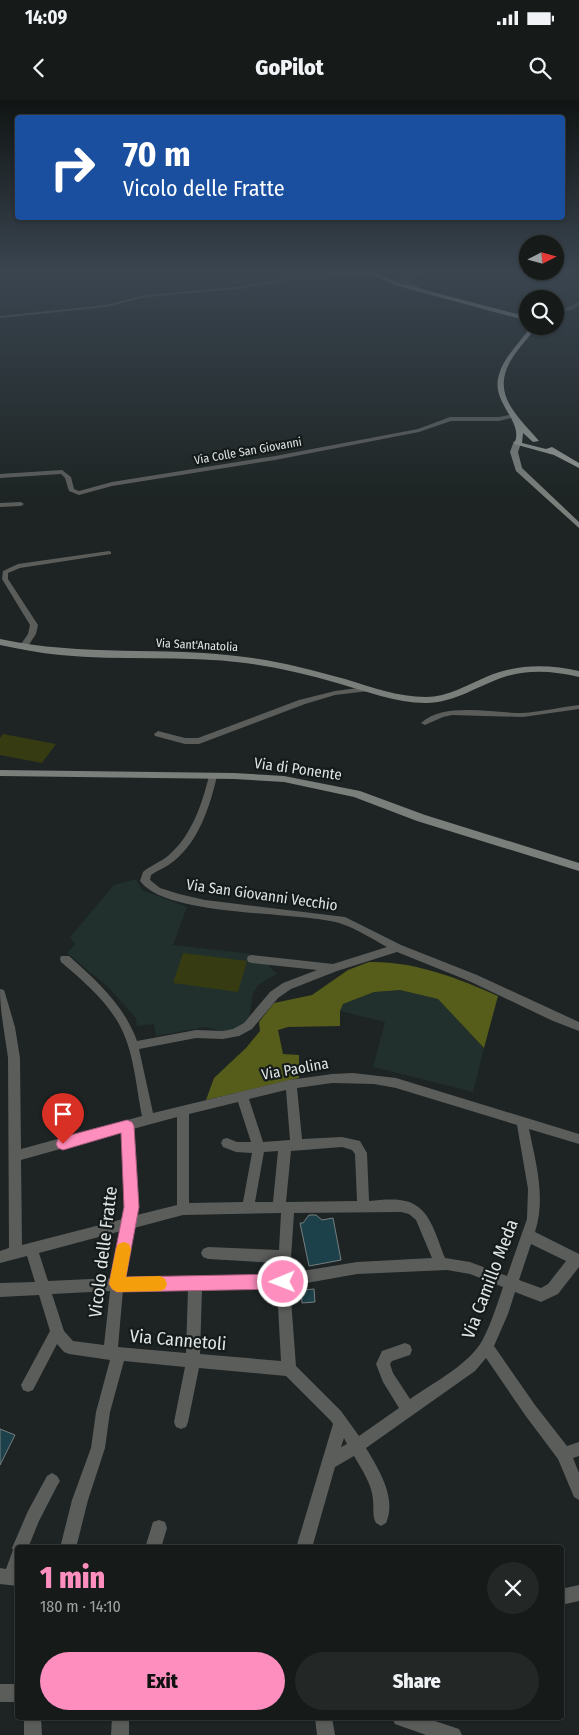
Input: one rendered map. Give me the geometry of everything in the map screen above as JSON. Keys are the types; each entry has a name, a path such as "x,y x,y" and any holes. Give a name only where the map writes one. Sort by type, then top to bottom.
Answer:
{"main road":[{"path":"519,346 510,358 500,380 501,396 519,424 536,442 579,466"},
{"path":"519,424 519,441 514,449 516,464 525,475 579,526"},
{"path":"519,441 536,442"},
{"path":"519,441 528,448 555,453"},
{"path":"515,456 528,448 537,446 536,442"},
{"name":"Via Sant'Anatolia","path":"0,642 23,647 85,654 185,655 247,660 311,672 407,699 434,700 449,697 508,673 553,669 579,674"},
{"path":"553,669 579,669"},
{"name":"Via di Ponente","path":"0,773 273,778 351,792 421,818 579,867"}],"street":[{"name":"Via Colle San Giovanni","path":"0,476 62,472 68,477 71,490 79,493 112,484 249,463 419,430 450,419 497,419 513,416"},
{"path":"0,505 21,504"},
{"path":"23,647 31,637 34,625 5,579 6,571 22,565 109,553"},
{"name":"Via Sant'Anatolia","path":"158,734 188,742 203,740 297,704 330,694 366,689"},
{"path":"426,723 441,716 452,714 523,715 579,707"},
{"name":"Via San Giovanni Vecchio","path":"213,776 201,811 190,833 175,856 147,873 144,878 148,886 160,893 190,902 341,920 357,926 397,948 468,976 551,1016 579,1026"},
{"path":"374,954 386,943"},
{"path":"132,1046 196,1034 222,1036 236,1033 251,1023 282,989 333,968 397,948"},
{"path":"66,959 97,989 119,1015 128,1031 148,1119"},
{"path":"252,959 333,968"},
{"path":"0,993 10,1027 14,1058 16,1252"},
{"name":"Via Paolina","path":"16,1151 127,1126 242,1096 340,1077 375,1079 579,1139"},
{"path":"291,1085 291,1145 283,1208 283,1282 289,1369 341,1422 357,1446 378,1486 381,1499 381,1518"},
{"path":"242,1096 259,1147 248,1208"},
{"path":"183,1110 183,1209"},
{"name":"Via Camillo Meda","path":"329,1462 357,1446 470,1366 486,1346 511,1284 533,1219 534,1200 522,1121"},
{"name":"Vicolo delle Fratte","path":"69,1545 83,1490 98,1448 115,1354 117,1284 132,1197 127,1126"},
{"path":"228,1143 240,1148 342,1142 356,1145 362,1153 363,1206"},
{"path":"0,1257 128,1225 183,1209 401,1206 416,1211 425,1223 441,1264"},
{"path":"0,1290 117,1284 283,1282 368,1267 399,1268 441,1264 464,1266 537,1294 545,1294 553,1289 577,1261 528,1236"},
{"name":"Via Cannetoli","path":"31,1248 57,1331 61,1340 69,1347 115,1354 289,1369"},
{"path":"208,1253 284,1257"},
{"path":"181,1422 193,1360 195,1284"},
{"path":"28,1385 57,1331"},
{"path":"486,1346 530,1410 564,1454 579,1492"},
{"path":"405,1350 387,1356 383,1364 388,1377 408,1409"},
{"path":"305,1545 341,1422"},
{"path":"564,1454 579,1449"},
{"path":"21,1545 33,1516 52,1481"},
{"path":"154,1545 159,1528"},
{"path":"10,1577 15,1564"},
{"path":"564,1596 579,1593"},
{"path":"0,1693 15,1693"},
{"path":"32,1735 33,1720"},
{"path":"120,1735 121,1720"},
{"path":"324,1720 326,1735"},
{"path":"407,1720 453,1735"}],"shaded area":[{"path":"136,879 142,890 187,907 173,945 252,954 251,963 267,964 277,974 258,985 253,993 249,1017 237,1029 225,1032 205,1027 156,1036 154,1024 137,1026 136,1018 108,987 67,953 75,944 70,937 114,885"},
{"path":"400,990 438,999 484,1048 473,1092 373,1067 385,1022 340,1011 343,1004 374,992"}],"green space":[{"path":"3,734 56,744 42,763 0,755 0,738"},
{"path":"183,953 247,961 238,992 173,983"},
{"path":"369,962 403,964 435,972 498,996 484,1048 438,999 400,990 374,992 343,1004 340,1011 340,1026 288,1027 278,1030 283,1054 299,1055 299,1078 206,1100 214,1078 246,1048 260,1031 259,1022 274,1003 312,995 348,970"}],"building":[{"path":"309,1215 316,1215 322,1220 333,1218 341,1260 309,1266 300,1223 303,1223"},
{"path":"314,1289 315,1302 302,1303 301,1290"},
{"path":"0,1429 15,1435 0,1465"}],"slow traffic":[{"path":"124,1249 117,1284 160,1284"}],"route":[{"path":"63,1144 127,1126 132,1207 117,1284 283,1282"}]}
